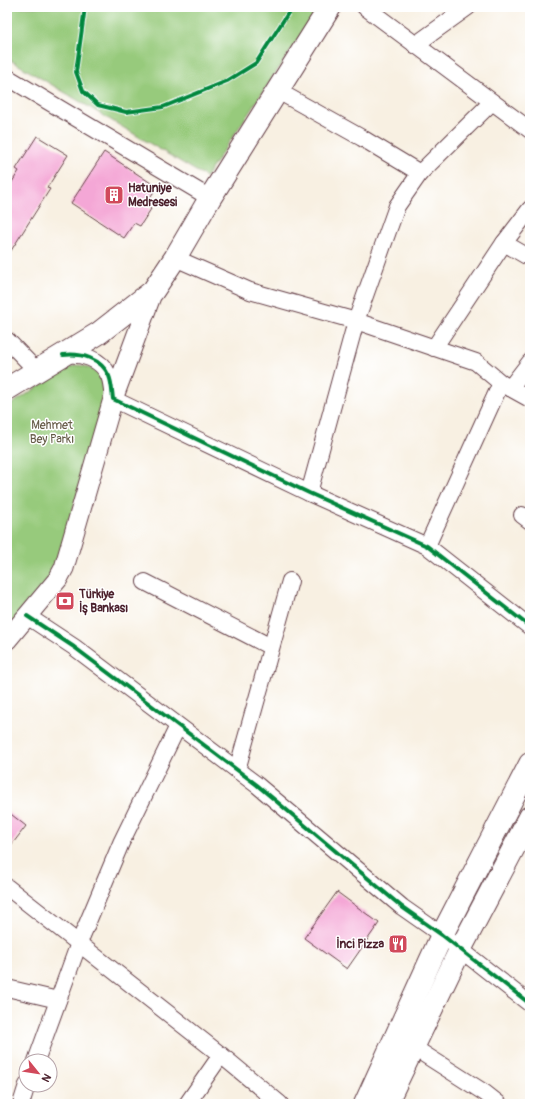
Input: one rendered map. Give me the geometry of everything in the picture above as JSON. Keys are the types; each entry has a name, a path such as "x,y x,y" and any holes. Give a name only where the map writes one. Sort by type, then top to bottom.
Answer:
{"main road":[{"path":"7,389 99,333 153,291 175,258 210,198 330,7"},
{"path":"386,1104 405,1041 442,936 530,764"},
{"path":"365,1104 460,950 530,817"}],"street":[{"path":"365,7 492,102 523,119 530,130"},
{"path":"415,45 468,7"},
{"path":"7,77 210,198"},
{"path":"278,91 362,138 420,173"},
{"path":"309,493 356,321 397,206 420,173 492,102"},
{"path":"434,348 504,243 530,209"},
{"path":"504,243 530,258"},
{"path":"175,258 250,291 356,321 476,362 506,386 530,399"},
{"path":"153,291 112,398 64,568 58,579 15,627 74,648 237,770 402,907 530,1004"},
{"path":"7,340 38,371"},
{"path":"63,355 78,353 88,357 104,368 109,377 112,398"},
{"path":"427,546 506,386 530,362"},
{"path":"112,398 309,493 427,546 530,628"},
{"path":"237,770 290,581"},
{"path":"145,582 271,647"},
{"path":"39,1053 79,943 121,843 178,726"},
{"path":"7,887 221,1054 280,1104"},
{"path":"7,988 58,1000"},
{"path":"405,1041 482,1099 499,1104"},
{"path":"187,1104 221,1054"},
{"path":"21,1104 25,1093"}],"green space":[{"path":"7,7 320,7 206,177 7,58"},
{"name":"Mehmet Bey Parkı","path":"78,365 97,372 103,380 107,390 54,577 16,621 7,621 7,407 67,368"}],"building":[{"path":"37,136 68,155 47,188 50,189 7,257 7,190 19,171 16,169"},
{"name":"Hatuniye Medresesi","path":"104,152 157,187 145,205 151,209 140,226 134,223 124,238 71,203"},
{"path":"7,811 26,826 7,851"},
{"path":"337,892 379,923 347,969 304,938"}],"cycle path":[{"path":"85,7 76,72 83,91 98,105 126,112 163,107 227,81 256,63 292,7"},
{"path":"63,355 83,356 90,358 101,365 109,376 113,399 309,493 427,546 530,627"},
{"path":"27,616 74,647 257,785 402,907 442,935 530,1004"}],"place":[{"name":"Hatuniye Medresesi","path":"114,195"},
{"name":"Türkiye İş Bankası","path":"65,601"},
{"name":"İnci Pizza","path":"398,944"}]}
